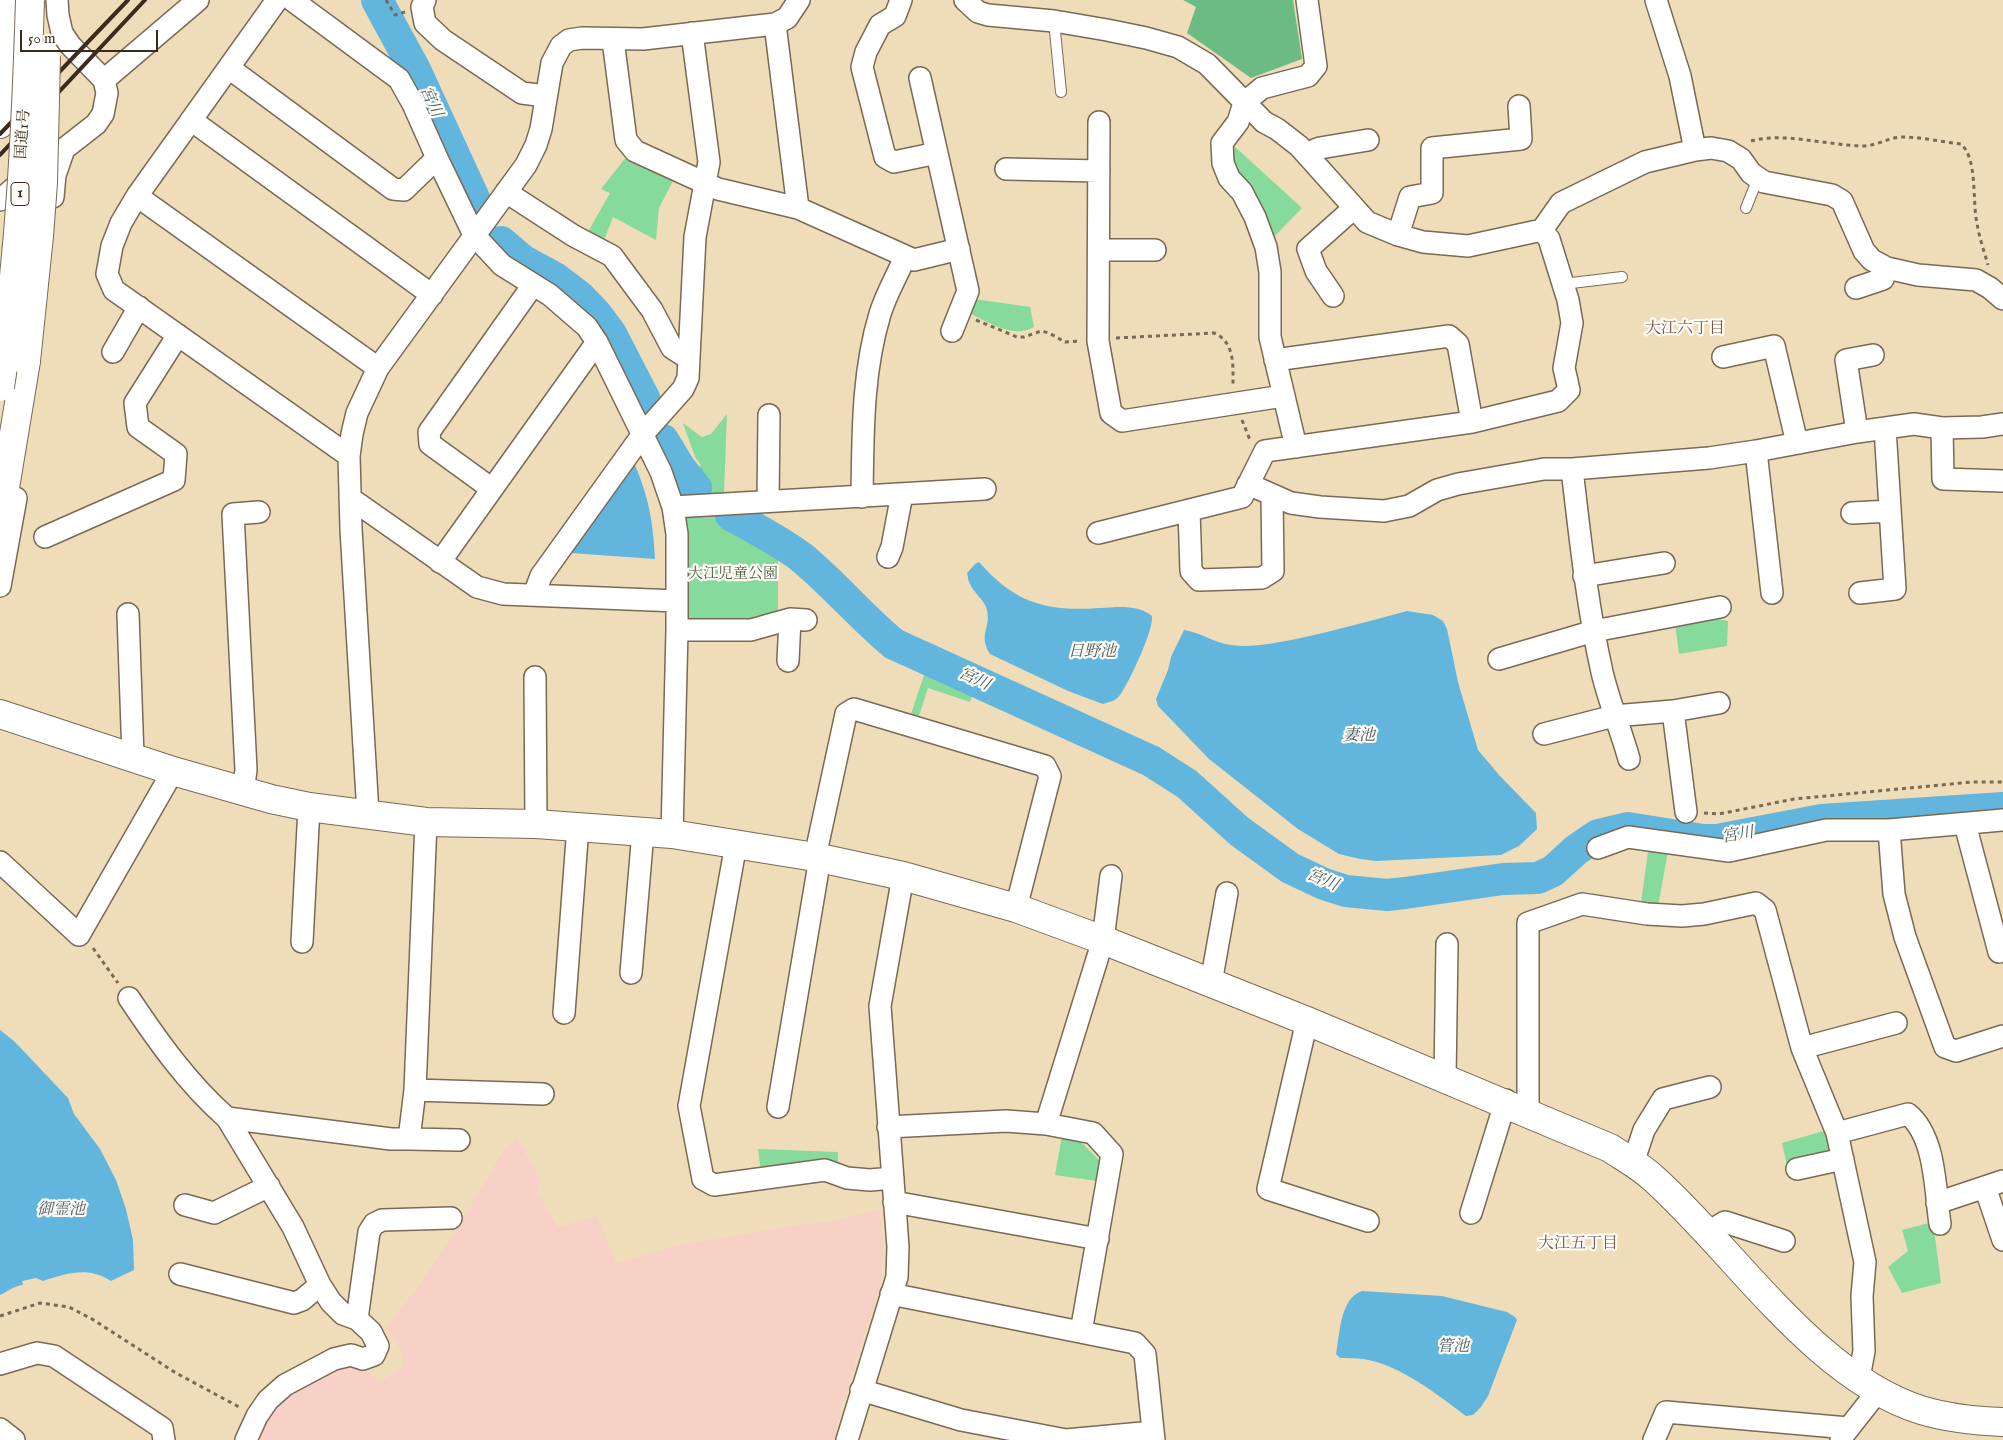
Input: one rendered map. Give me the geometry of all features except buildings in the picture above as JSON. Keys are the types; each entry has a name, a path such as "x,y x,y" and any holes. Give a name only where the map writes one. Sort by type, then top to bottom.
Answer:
{"main road":[{"name":"国道1号","path":"0,124 5,0"},
{"name":"国道1号","path":"0,386 16,247 28,74 30,0"},
{"path":"0,518 26,361 40,236 46,69 41,0"},
{"path":"0,714 243,792 309,807 426,822 578,826 672,834 818,858 903,876 1016,908 1211,982 1513,1106 1610,1148 1652,1177 1784,1314 1826,1354 1869,1385 1920,1410 1978,1421 2003,1422"}],"street":[{"path":"0,200 55,153 85,134 103,114 107,93 104,80 70,45 62,33 57,0"},
{"path":"104,80 198,0"},
{"path":"277,0 137,196 120,223 112,246 107,274 114,290 349,456"},
{"path":"292,0 399,79 413,104 436,158 474,235 502,265 550,295 587,327 597,342 661,472 673,506 677,534 677,630 672,834"},
{"path":"425,0 422,7 426,23 443,40 522,92 546,96"},
{"path":"368,814 349,456 357,413 378,368 526,165 536,145 552,63 561,46 569,40 582,38 643,39 776,24 787,18 799,0"},
{"path":"901,0 895,16 880,25 866,52 862,67 885,158 894,162 937,153"},
{"path":"965,0 978,12 988,15 1054,21 1146,38 1178,47 1207,64 1264,122 1277,129 1307,153 1367,222 1398,235 1423,242 1468,246 1542,230 1562,203 1645,162 1711,148 1731,153 1741,159 1751,173 1764,182 1832,195 1842,201 1864,251 1872,260 1887,268 1918,275 1976,280 1997,293"},
{"path":"1296,447 1270,337 1270,272 1266,247 1255,216 1242,192 1230,178 1223,164 1222,143 1238,122 1244,103 1262,88 1308,76 1316,66 1307,0"},
{"path":"1656,0 1680,76 1695,150"},
{"path":"776,24 798,208"},
{"path":"534,595 541,576 643,434 683,389 688,378 695,237 709,162 692,33"},
{"path":"614,40 626,140 635,151 718,189 798,208 914,260 959,250"},
{"path":"228,68 393,189 404,190 436,158"},
{"path":"920,78 968,291 955,322"},
{"path":"1398,235 1410,198 1432,193 1432,148 1521,139 1520,106"},
{"path":"191,120 432,295"},
{"path":"1099,122 1098,341 1111,412 1122,421 1283,396"},
{"path":"1307,153 1320,148 1368,140"},
{"path":"0,586 30,416 55,175 64,149"},
{"path":"1006,170 1099,171"},
{"path":"506,192 574,236 612,256 652,310 672,348 689,359"},
{"path":"137,196 378,368"},
{"path":"1333,296 1316,271 1308,250 1354,208"},
{"path":"1098,533 1242,497 1265,451 1472,422 1558,401 1569,390 1564,368 1572,323 1563,284 1549,239 1542,230"},
{"path":"1098,250 1155,250"},
{"path":"862,497 864,402 872,348 881,312 905,257"},
{"path":"1856,288 1883,279 1887,268"},
{"path":"492,489 430,444 429,432 533,285"},
{"path":"113,352 139,307"},
{"path":"45,537 86,528 174,480 176,454 138,427 134,403 178,335"},
{"path":"1275,360 1449,336 1458,344 1472,422"},
{"path":"440,562 597,342"},
{"path":"1723,356 1774,346 1797,443"},
{"path":"1857,432 1846,360 1873,355"},
{"path":"768,501 769,415"},
{"path":"1248,484 1291,503 1320,507 1384,510 1409,506 1438,490 1458,484 1544,469 1572,469 1709,458 1914,424 1942,428 1982,427 2003,424"},
{"path":"1860,593 1895,589 1885,428"},
{"path":"1942,428 1943,479 2003,481"},
{"path":"1756,451 1772,593"},
{"path":"1572,469 1584,576 1594,631 1614,716 1629,760"},
{"path":"673,506 985,489"},
{"path":"888,557 892,546 902,494"},
{"path":"1189,510 1191,571 1199,580 1262,578 1273,571 1272,496"},
{"path":"350,498 477,587 503,594 677,601"},
{"path":"1852,513 1890,510"},
{"path":"243,792 246,770 233,514 259,512"},
{"path":"1584,576 1664,563"},
{"path":"1499,659 1594,631 1720,607"},
{"path":"128,614 133,757"},
{"path":"677,630 751,630 798,620 788,661"},
{"path":"535,677 536,824"},
{"path":"1544,734 1614,716 1673,711 1719,703"},
{"path":"778,1107 818,858 846,714 854,710 1045,766 1050,776 1016,908"},
{"path":"1673,711 1686,812"},
{"path":"0,862 79,935 173,770"},
{"path":"302,942 309,807"},
{"path":"1598,848 1628,838 1730,851 1826,830 1889,830 2003,820"},
{"path":"409,1139 415,1090 426,822"},
{"path":"1965,824 1995,904 1999,952"},
{"path":"564,1014 578,826"},
{"path":"1889,830 1894,894 1905,937 1945,1047 1956,1051 2003,1036"},
{"path":"631,973 643,832"},
{"path":"736,844 688,1106 703,1178 714,1185 825,1170 847,1178 870,1180 893,1178"},
{"path":"846,1440 897,1277 898,1258 893,1178 880,1006 903,876"},
{"path":"1046,1124 1103,940 1111,876"},
{"path":"1211,982 1227,893"},
{"path":"1471,1213 1513,1106 1528,923 1582,904 1647,914 1682,916 1704,914 1756,903 1765,910 1802,1048 1838,1133 1865,1262 1862,1296 1864,1351 1869,1385 1844,1436 1666,1412 1654,1440"},
{"path":"1445,1078 1447,944"},
{"path":"129,998 159,1043 215,1108 227,1118 293,1228 320,1285 331,1302 343,1314 357,1319 371,1332 378,1346 374,1355 363,1359 350,1355 334,1359 286,1384 268,1400 257,1416 246,1440"},
{"path":"1307,1021 1268,1188 1368,1221"},
{"path":"1802,1048 1896,1024"},
{"path":"1633,1163 1644,1130 1663,1099 1710,1087"},
{"path":"415,1090 543,1094"},
{"path":"1838,1133 1908,1114 1916,1121 1931,1153 1938,1213 1994,1184 2003,1240"},
{"path":"227,1118 391,1139 459,1140"},
{"path":"888,1127 1006,1121 1046,1124 1093,1133 1112,1154 1081,1332"},
{"path":"1797,1169 1843,1159"},
{"path":"185,1205 214,1213 269,1186"},
{"path":"894,1202 1098,1238"},
{"path":"357,1319 369,1232 374,1224 382,1220 451,1218"},
{"path":"1707,1233 1725,1222 1784,1241"},
{"path":"180,1274 294,1303 302,1300 320,1285"},
{"path":"861,1390 961,1420 1066,1440 1154,1436 1145,1354 1135,1343 891,1294"},
{"path":"0,1364 37,1352 54,1356 162,1428 164,1440"},
{"path":"0,1429 14,1440"}],"lane":[{"path":"1054,21 1061,92"},
{"path":"1746,208 1758,178"},
{"path":"1563,284 1622,278"}],"path":[{"path":"390,0 390,7"},
{"path":"1731,153 1745,143 1762,138 1783,138 1828,144 1865,146 1880,144 1892,138 1903,137 1961,144 1966,148 1972,169 1976,222 1991,279 1997,293"},
{"path":"955,322 1017,337 1024,337 1042,331 1050,333 1065,342 1214,333 1223,337 1228,344 1233,362 1233,386 1236,404 1245,430 1255,449 1265,451"},
{"path":"1686,812 1718,814 1794,799 1972,782 2003,782"},
{"path":"79,935 88,941 129,998"},
{"path":"0,1316 40,1303 69,1307 92,1319 176,1373 257,1416"}],"shaded area":[{"path":"517,1137 540,1179 538,1194 558,1227 597,1216 616,1263 679,1245 833,1221 881,1209 884,1254 881,1283 839,1415 834,1440 256,1440 262,1424 281,1401 333,1370 356,1363 381,1381 403,1367 402,1353 387,1327 417,1288 457,1229 503,1151"}],"green space":[{"path":"1183,0 1293,0 1302,59 1251,78 1187,33 1196,7"},
{"path":"1233,145 1302,208 1273,238 1258,199 1236,167"},
{"path":"627,156 675,177 659,208 656,240 613,217 604,240 588,232 610,193 601,189"},
{"path":"974,299 1030,307 1034,327 1017,331 993,325 969,313"},
{"path":"727,414 724,494 711,495 691,474 701,465 695,457 683,423 702,437 711,434"},
{"name":"大江児童公園","path":"721,513 778,551 778,611 747,620 696,623 687,616 688,533 683,517"},
{"path":"1712,618 1728,621 1727,646 1679,654 1675,624"},
{"path":"927,666 976,684 970,702 928,688 917,722 909,720"},
{"path":"1649,844 1668,852 1658,906 1641,903"},
{"path":"1827,1130 1833,1155 1787,1165 1782,1143"},
{"path":"1062,1136 1076,1137 1102,1163 1097,1181 1055,1175"},
{"path":"758,1149 838,1152 838,1163 761,1172"},
{"path":"1933,1222 1941,1283 1902,1293 1888,1267 1908,1251 1902,1230"}],"water":[{"path":"634,463 649,510 655,559 570,553"},
{"name":"日野池","path":"979,562 1006,587 1019,596 1033,602 1047,606 1081,609 1127,607 1146,612 1152,616 1152,623 1140,656 1124,689 1118,697 1103,704 1068,691 990,654 985,641 988,614 983,601 972,587 967,573"},
{"name":"妻池","path":"1407,611 1433,615 1443,621 1447,629 1458,682 1478,750 1536,813 1537,829 1519,846 1501,855 1376,861 1339,854 1298,829 1209,759 1158,706 1156,699 1168,670 1171,657 1184,630 1225,644 1239,646 1255,645 1310,636"},
{"name":"御霊池","path":"0,1030 15,1042 68,1098 74,1114 100,1149 116,1180 126,1209 133,1240 134,1270 111,1281 102,1276 86,1272 77,1272 43,1281 36,1278 22,1281 23,1285 0,1295"},
{"name":"管池","path":"1362,1291 1442,1296 1507,1312 1515,1317 1517,1320 1488,1396 1473,1415 1466,1416 1418,1382 1390,1367 1363,1359 1340,1358 1336,1354 1345,1309 1349,1301"}],"waterway":[{"name":"宮川","path":"377,0 415,70 478,207"},
{"name":"宮川","path":"501,242 522,260 555,278 580,297 597,315 611,334 645,400"},
{"name":"宮川","path":"663,440 680,468 696,488"},
{"name":"宮川","path":"731,515 776,540 801,557 894,644 1151,761 1187,784 1239,831 1290,868 1324,884 1346,891 1387,895 1503,879 1538,878 1553,871 1576,850 1598,835 1628,828 1703,840 1717,840 1822,820 2003,808"}],"railway":[{"path":"0,134 128,0"},
{"path":"0,155 145,0"}],"district":[{"name":"大江六丁目","path":"1685,330"},
{"name":"大江五丁目","path":"1578,1245"}]}
